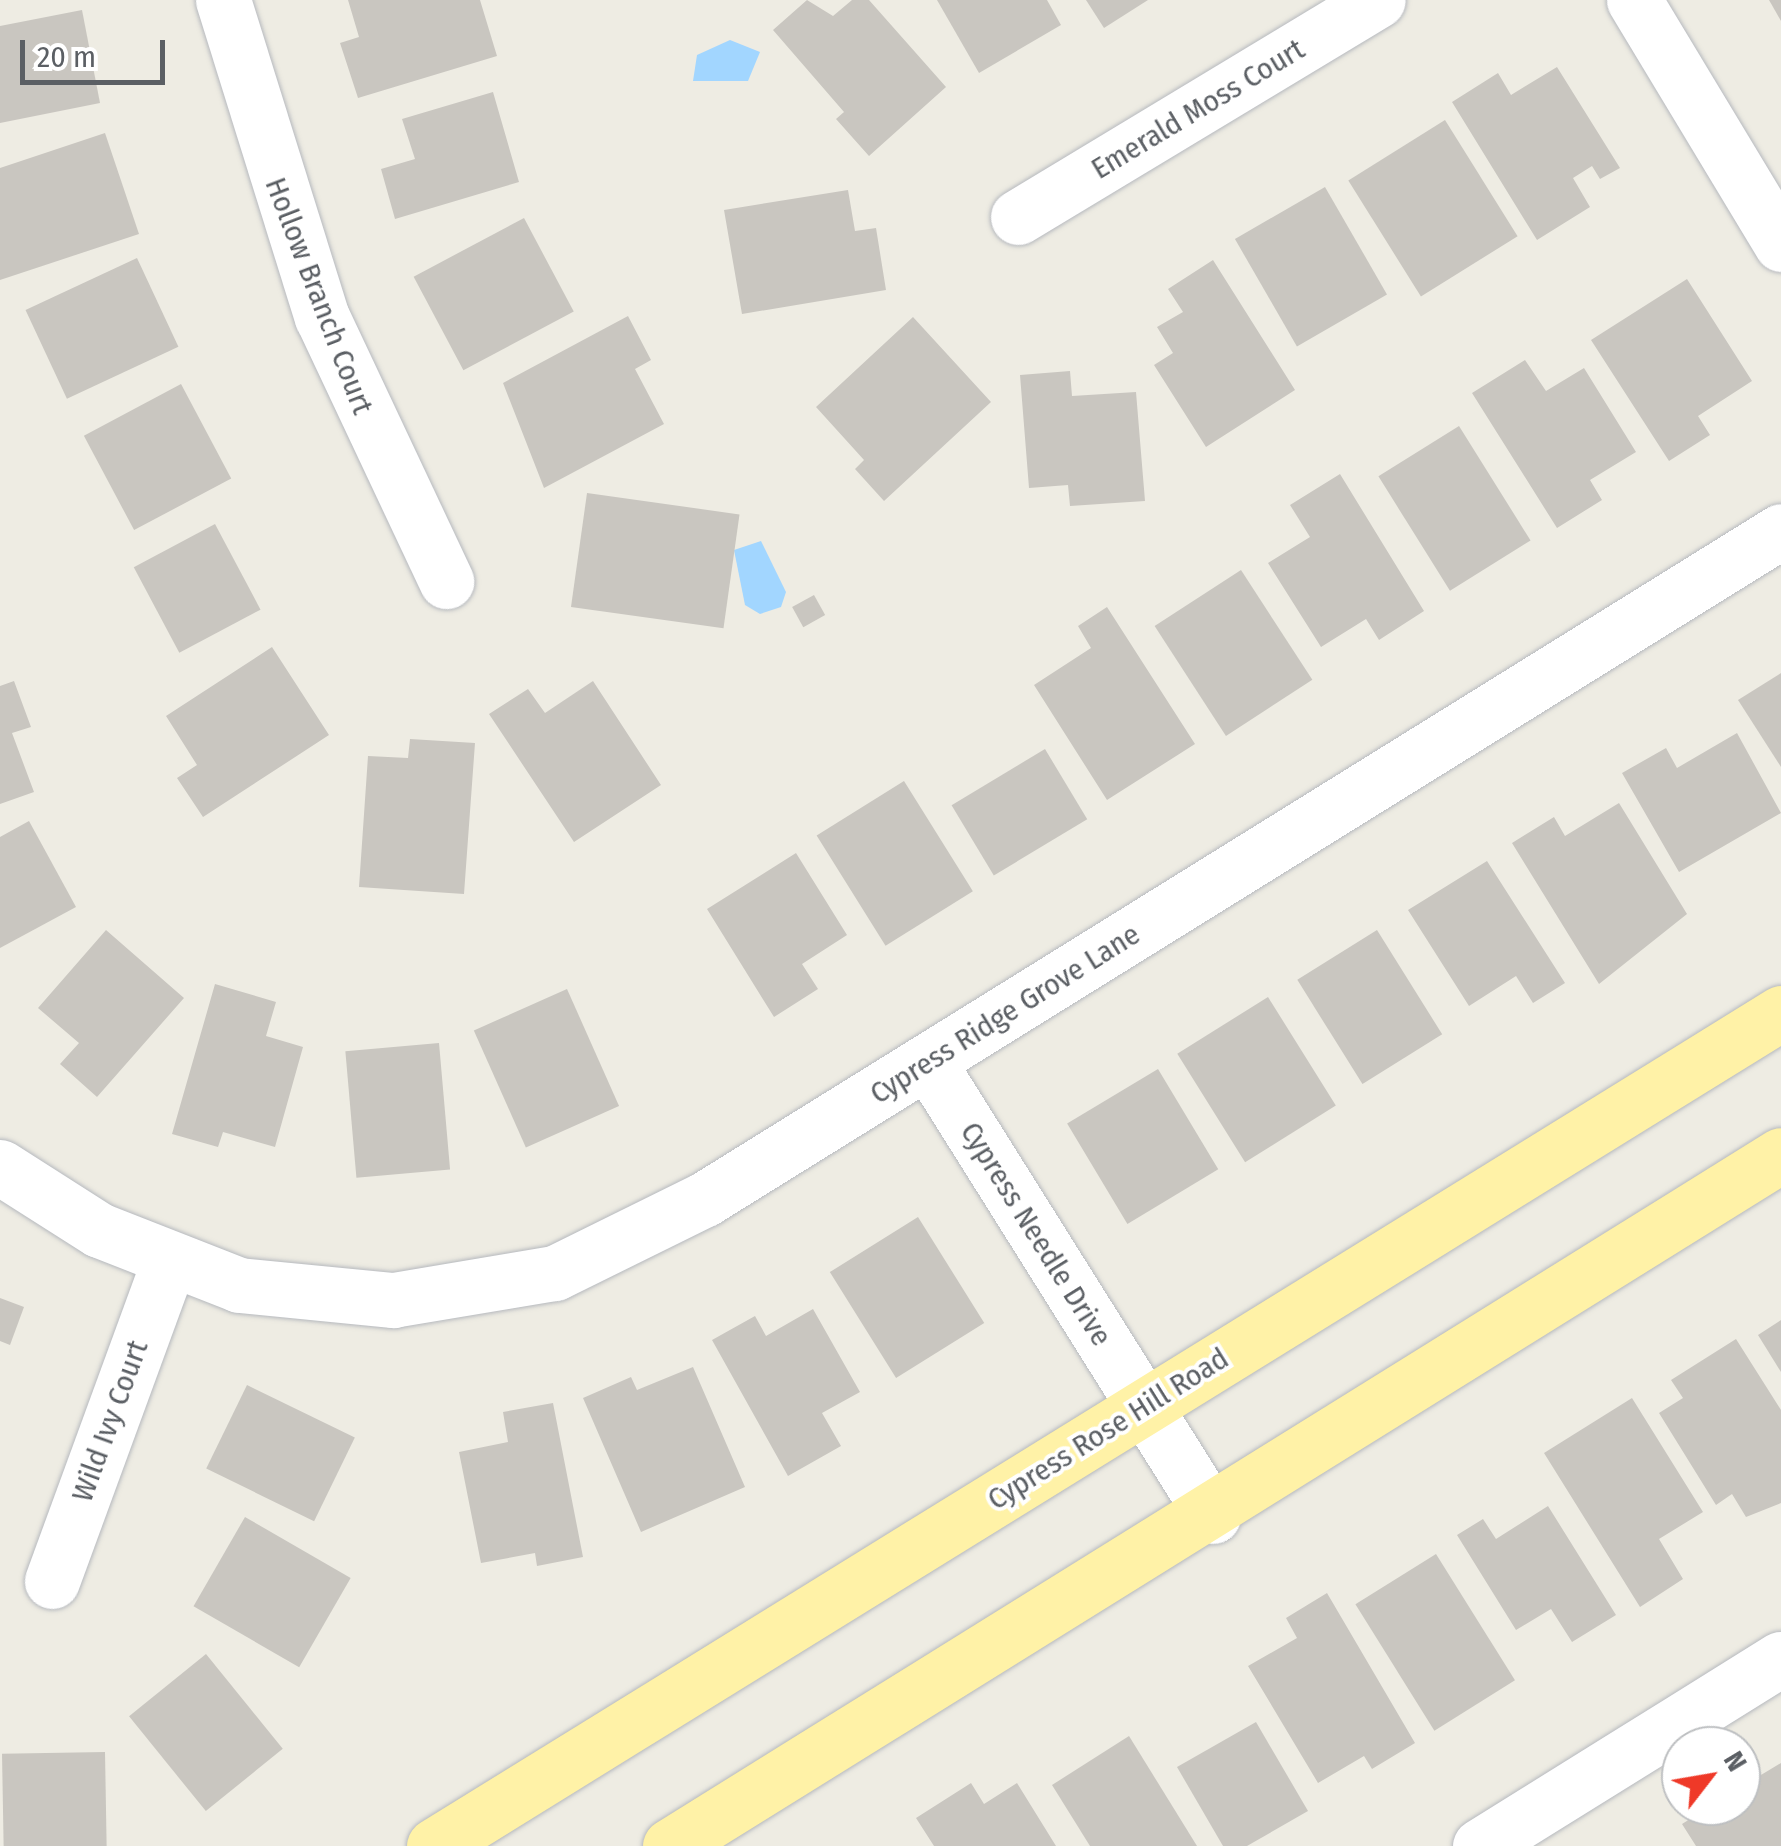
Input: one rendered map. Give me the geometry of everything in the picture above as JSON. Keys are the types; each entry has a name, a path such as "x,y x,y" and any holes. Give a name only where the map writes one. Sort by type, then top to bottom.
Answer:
{"main road":[{"name":"Cypress Rose Hill Road","path":"434,1846 1781,1012"},
{"path":"670,1846 1213,1516 1781,1155"}],"street":[{"name":"Hollow Branch Court","path":"223,0 322,317 446,580"},
{"name":"Emerald Moss Court","path":"1018,217 1378,0"},
{"path":"1634,0 1781,244"},
{"name":"Cypress Ridge Grove Lane","path":"0,1166 169,1261 239,1285 393,1300 555,1273 626,1245 928,1062 1781,531"},
{"name":"Cypress Needle Drive","path":"928,1062 1213,1516"},
{"name":"Wild Ivy Court","path":"52,1582 169,1261"},
{"path":"1480,1846 1541,1830 1781,1658"}],"water":[{"path":"730,40 760,52 748,81 693,81 697,55"},
{"path":"761,541 786,592 781,607 760,614 745,605 734,550"}],"building":[{"path":"348,0 480,0 497,56 358,98 340,43 359,37"},
{"path":"807,0 833,16 852,0 869,0 946,87 869,156 836,119 844,112 773,30"},
{"path":"937,0 1047,0 1061,25 979,73"},
{"path":"1086,0 1148,0 1104,28"},
{"path":"1769,0 1781,0 1781,21"},
{"path":"82,10 100,103 0,123 0,26"},
{"path":"1557,67 1620,168 1600,179 1592,166 1573,178 1590,207 1537,240 1452,102 1498,73 1511,95"},
{"path":"493,92 519,182 395,219 381,169 415,159 402,119"},
{"path":"1445,120 1518,236 1421,297 1348,180"},
{"path":"105,133 139,234 0,280 0,168"},
{"path":"1325,187 1387,294 1297,346 1235,239"},
{"path":"848,190 855,231 876,228 886,290 742,314 724,210"},
{"path":"524,218 574,312 463,370 414,277"},
{"path":"137,258 178,347 67,399 26,310"},
{"path":"1213,260 1295,390 1206,447 1154,365 1173,353 1157,327 1183,312 1168,289"},
{"path":"1687,279 1752,381 1698,416 1710,435 1669,461 1591,340"},
{"path":"628,316 651,360 635,369 664,424 544,488 503,383"},
{"path":"913,317 991,402 884,501 855,469 864,460 816,407"},
{"path":"1525,360 1546,391 1584,368 1636,452 1590,480 1602,500 1557,528 1472,393"},
{"path":"1070,371 1072,396 1136,392 1145,501 1070,506 1068,485 1029,488 1020,375"},
{"path":"181,384 231,478 134,530 84,436"},
{"path":"1459,426 1531,540 1450,591 1378,476"},
{"path":"1340,474 1424,611 1379,640 1366,619 1321,647 1268,563 1310,537 1290,505"},
{"path":"587,493 740,514 723,628 571,607"},
{"path":"215,524 261,610 179,653 134,567"},
{"path":"1241,570 1312,680 1226,736 1155,626"},
{"path":"814,595 825,615 803,627 792,607"},
{"path":"1107,607 1195,744 1107,800 1034,685 1091,648 1078,626"},
{"path":"272,647 329,735 203,817 177,778 197,765 166,716"},
{"path":"1781,673 1781,767 1738,700"},
{"path":"14,681 31,727 12,733 34,792 0,804 0,686"},
{"path":"593,681 661,785 574,842 489,714 528,689 545,713"},
{"path":"1737,733 1781,813 1679,872 1622,773 1666,748 1677,768"},
{"path":"410,739 475,743 464,894 359,887 368,756 408,758"},
{"path":"1045,749 1087,819 994,875 952,805"},
{"path":"904,781 973,891 886,946 817,836"},
{"path":"1619,803 1687,914 1599,984 1512,843 1554,817 1565,836"},
{"path":"29,821 76,907 0,948 0,837"},
{"path":"796,853 847,935 802,964 818,989 774,1017 707,909"},
{"path":"1487,861 1565,983 1533,1003 1516,976 1469,1006 1408,910"},
{"path":"106,930 184,998 97,1097 60,1064 79,1043 38,1008"},
{"path":"1377,930 1442,1034 1362,1084 1297,980"},
{"path":"215,984 276,1002 266,1036 303,1047 275,1147 223,1132 218,1147 172,1134"},
{"path":"567,989 619,1106 526,1147 474,1030"},
{"path":"1268,997 1336,1106 1245,1162 1177,1054"},
{"path":"439,1043 450,1170 356,1178 345,1051"},
{"path":"1158,1069 1218,1169 1127,1224 1067,1124"},
{"path":"918,1217 984,1323 896,1378 830,1272"},
{"path":"0,1298 24,1307 10,1345 0,1341"},
{"path":"813,1309 860,1392 822,1413 841,1446 788,1476 712,1340 755,1316 766,1336"},
{"path":"1781,1320 1781,1372 1758,1335"},
{"path":"1736,1339 1781,1410 1781,1503 1746,1517 1732,1494 1716,1505 1659,1413 1683,1398 1671,1380"},
{"path":"693,1367 745,1487 641,1532 583,1398 631,1377 637,1390"},
{"path":"247,1385 355,1438 314,1521 206,1469"},
{"path":"1632,1398 1703,1512 1659,1539 1683,1579 1640,1607 1544,1453"},
{"path":"553,1403 583,1557 537,1566 535,1553 481,1563 459,1452 508,1442 503,1412"},
{"path":"1548,1506 1616,1615 1572,1642 1551,1609 1516,1630 1457,1535 1483,1519 1496,1539"},
{"path":"245,1517 351,1578 299,1667 194,1606"},
{"path":"1436,1554 1515,1680 1434,1731 1355,1604"},
{"path":"1327,1593 1415,1743 1372,1769 1364,1756 1318,1783 1248,1666 1297,1638 1286,1618"},
{"path":"206,1654 283,1749 206,1811 129,1716"},
{"path":"1256,1722 1308,1811 1247,1846 1223,1846 1177,1767"},
{"path":"1129,1736 1197,1846 1090,1846 1052,1785"},
{"path":"105,1752 107,1846 4,1846 2,1754"},
{"path":"1781,1763 1781,1846 1696,1846 1683,1826 1761,1826 1761,1775"},
{"path":"971,1783 984,1804 1017,1783 1056,1846 934,1846 916,1818"}]}
